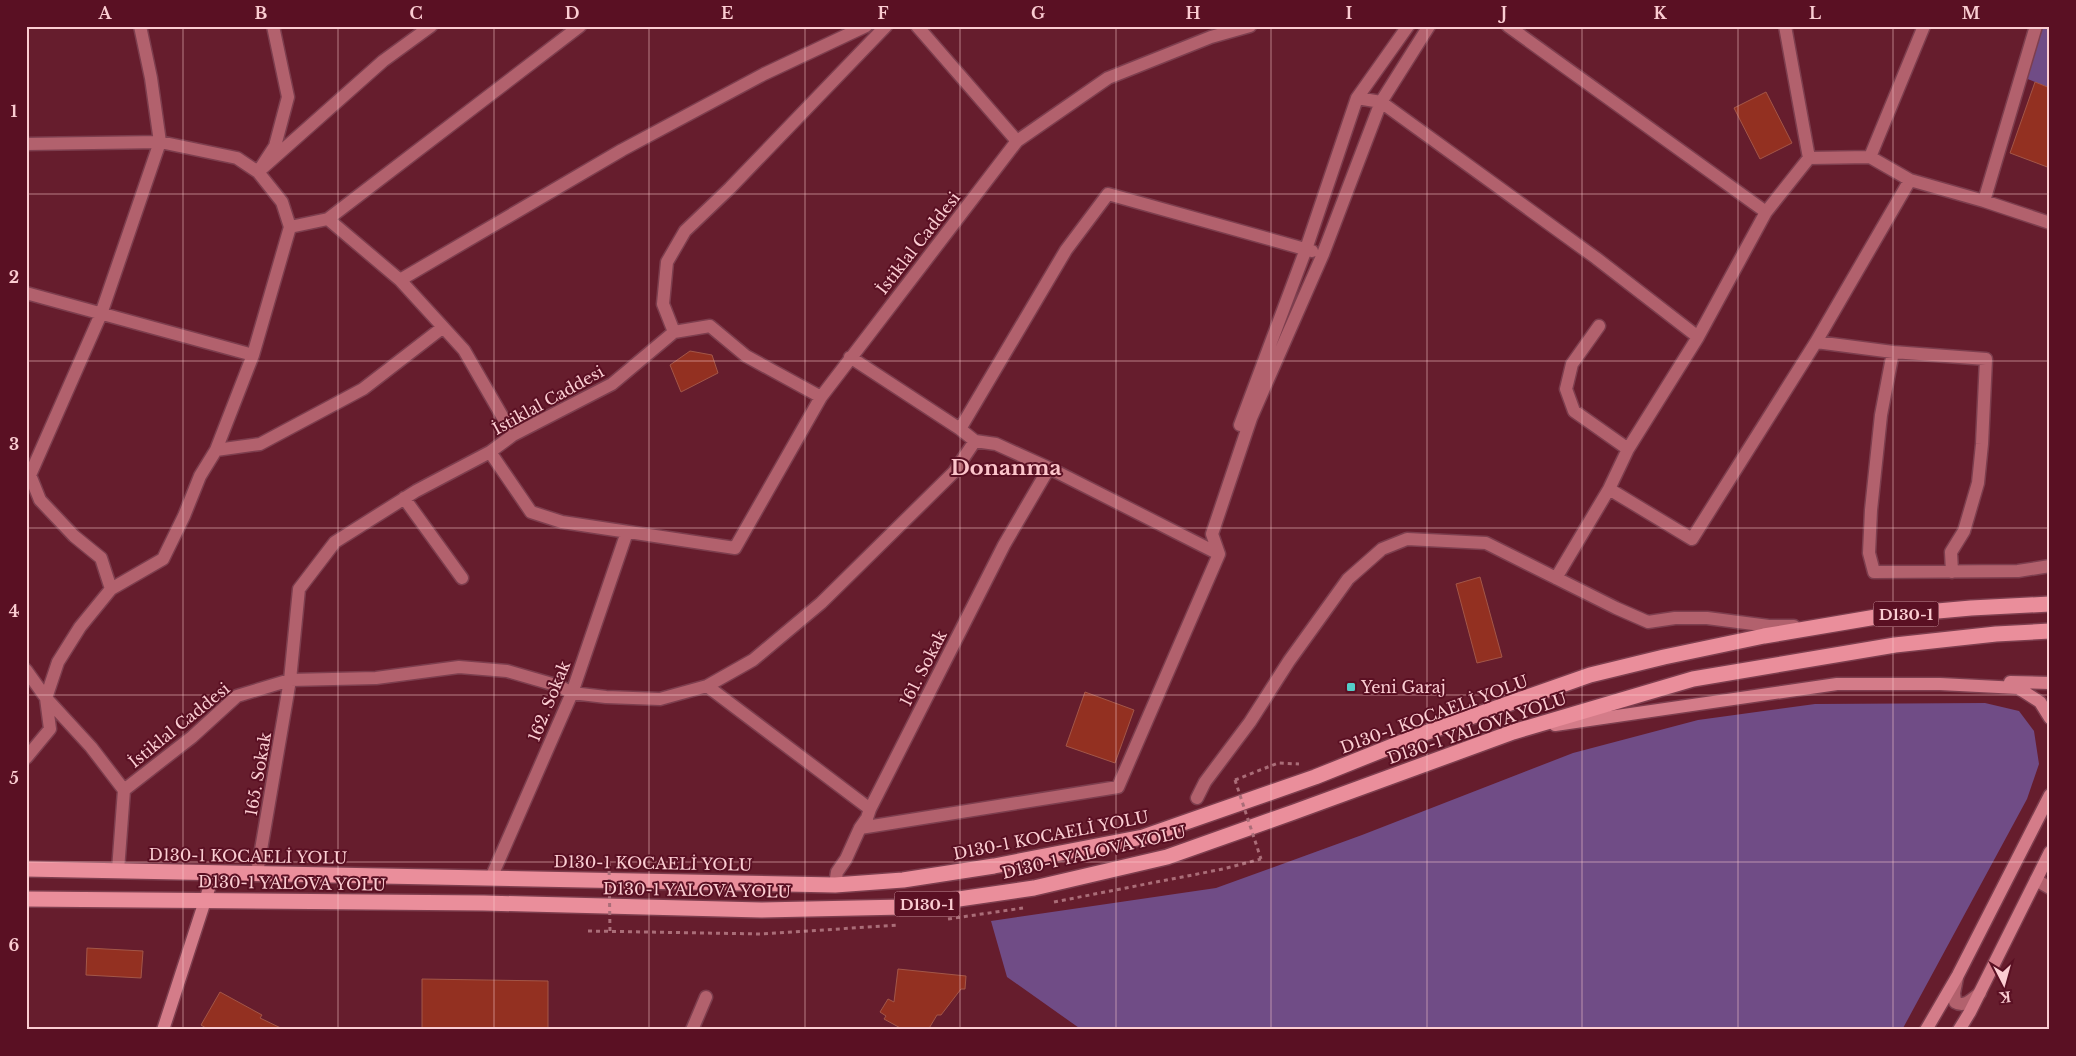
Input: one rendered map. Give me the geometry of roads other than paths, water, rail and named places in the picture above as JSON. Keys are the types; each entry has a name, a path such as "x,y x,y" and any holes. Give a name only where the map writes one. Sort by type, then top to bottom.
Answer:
{"highway":[{"name":"D130-1 KOCAELİ YOLU","path":"26,869 835,885 903,880 994,866 1143,837 1315,777 1425,733 1590,675 1664,656 1816,626 1902,614 2050,604"},
{"name":"D130-1 YALOVA YOLU","path":"26,899 484,903 761,910 904,907 1034,888 1167,856 1294,812 1512,732 1693,679 1895,645 1996,634 2050,631"}],"main road":[{"path":"1512,732 1837,684 2050,683"},
{"path":"1940,684 2018,688 2040,702 2050,718"},
{"path":"1926,1030 1958,975 2050,795"},
{"path":"1959,1030 1980,993 2050,852"},
{"path":"163,1030 214,873"}],"street":[{"path":"111,589 101,558 74,536 40,500 28,476 101,314 160,142 151,78 140,26"},
{"path":"258,172 275,146 288,97 273,26"},
{"path":"258,172 383,61 431,26"},
{"path":"290,226 328,219 580,26"},
{"path":"400,280 622,150 764,74 866,26"},
{"path":"821,397 746,356 710,326 674,332 663,304 667,262 685,231 730,188 886,26"},
{"path":"917,26 1017,141"},
{"name":"İstiklal Caddesi","path":"627,532 735,548 821,397 1017,141 1108,78 1209,32 1250,26"},
{"path":"1219,554 1206,526 1243,415 1306,249 1356,98 1408,26"},
{"path":"860,828 1118,788 1219,554 1212,534 1251,418 1323,254 1381,102 1429,26"},
{"path":"1508,26 1766,212"},
{"path":"1556,578 1609,489 1628,449 1698,337 1766,212 1808,158 1790,41 1785,26"},
{"path":"1870,157 1924,26"},
{"path":"1984,201 2036,26"},
{"path":"1356,98 1381,102 1588,252 1698,337"},
{"path":"26,144 160,142 237,158 258,172 282,202 290,226 253,355 216,450 200,476 184,516 163,559 111,589 80,627 58,662 46,698 50,729 26,758"},
{"path":"1808,158 1870,157 1910,180 1984,201 2050,223"},
{"path":"1609,489 1692,539 1816,342 1910,180"},
{"path":"960,429 1066,250 1108,194 1323,254"},
{"path":"328,219 400,280 464,350 513,435"},
{"path":"26,293 253,355"},
{"path":"1599,326 1572,364 1566,389 1574,411 1628,449"},
{"path":"216,450 260,444 363,389 442,328"},
{"name":"İstiklal Caddesi","path":"118,870 124,790 192,737 237,696 290,680 299,589 335,542 404,498 490,452 513,435 612,384 674,332"},
{"path":"1816,342 1893,352 1986,359 1983,435 1978,483 1964,531 1951,552 1952,572"},
{"path":"1893,352 1881,415 1871,510 1869,553 1874,572 2018,571 2050,566"},
{"path":"850,357 960,429 975,441 996,444 1049,468 1219,554"},
{"path":"290,680 376,678 459,667 507,671 559,686 572,692 606,697 660,698 706,686 753,660 820,603 954,472 975,441"},
{"path":"490,452 531,512 562,522 627,532"},
{"name":"161. Sokak","path":"835,885 837,872 860,828 868,818 870,809 1004,545 1049,468"},
{"path":"404,498 462,578"},
{"name":"162. Sokak","path":"491,878 572,692 627,532"},
{"path":"1198,798 1205,782 1250,722 1289,660 1348,578 1382,549 1408,539 1486,543 1648,622 1675,618 1707,618 1769,626 1816,626"},
{"path":"26,670 46,698 91,747 124,790"},
{"name":"165. Sokak","path":"257,873 290,680"},
{"path":"706,686 870,809"},
{"path":"2036,880 2050,888"},
{"path":"1958,975 1954,994 1955,1002 1960,1004 1967,1003 1980,993"},
{"path":"692,1030 706,997"}],"place":[{"name":"Yeni Garaj","path":"1351,687"}],"district":[{"name":"Donanma","path":"1006,468"}]}
